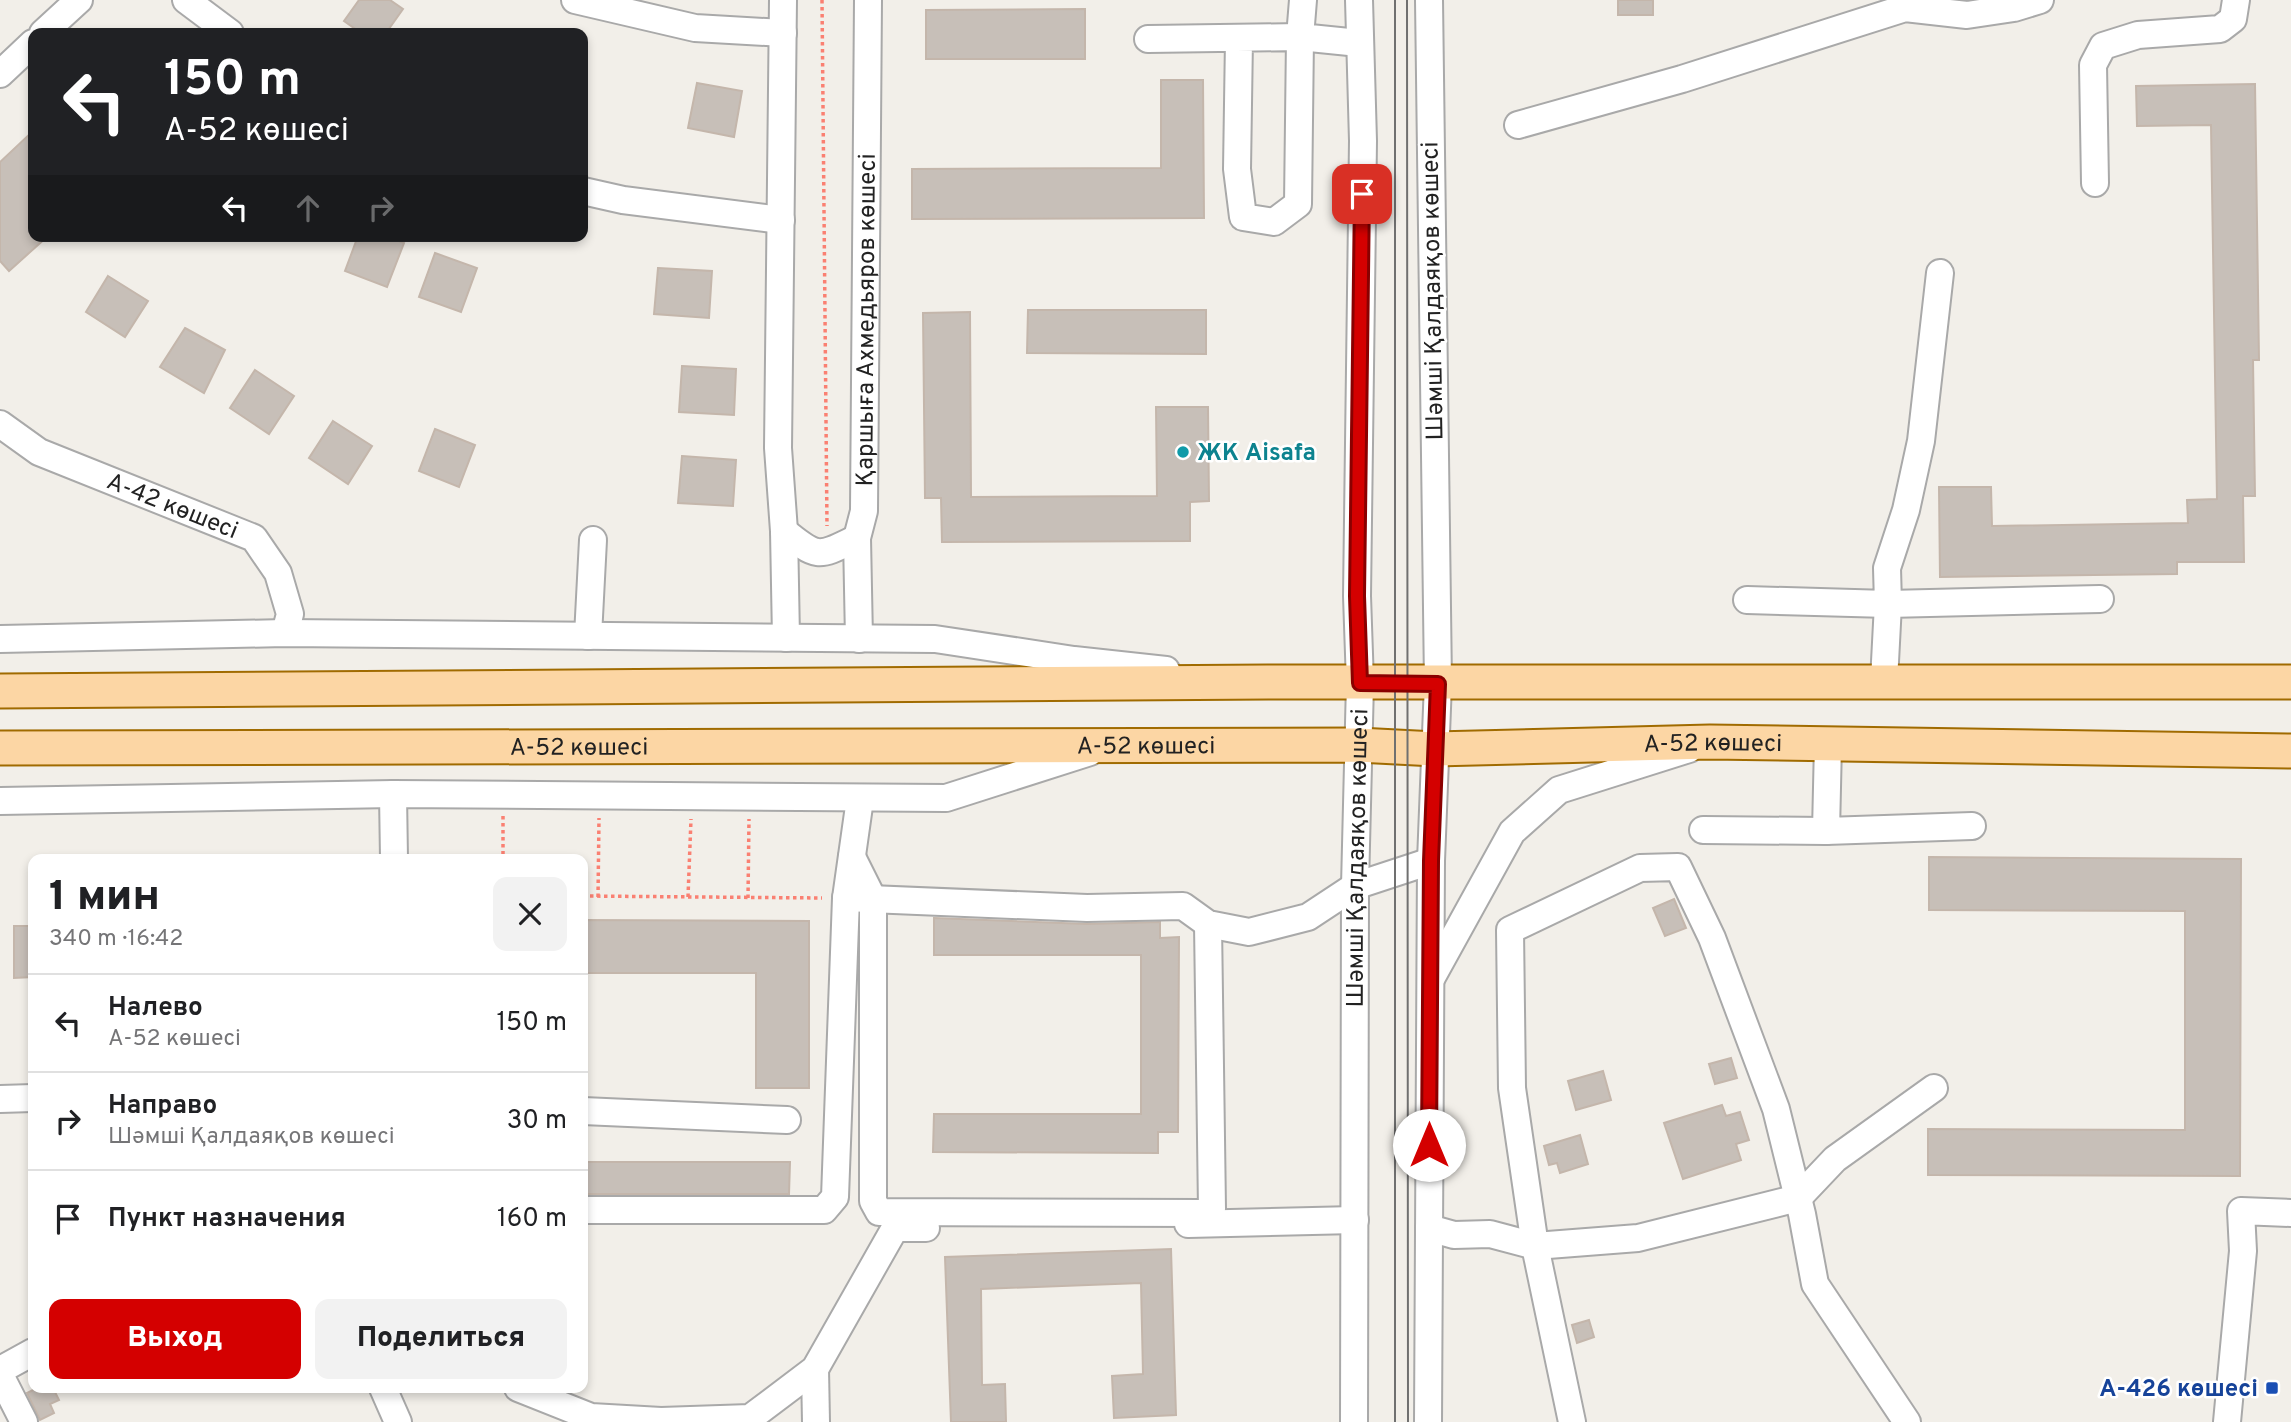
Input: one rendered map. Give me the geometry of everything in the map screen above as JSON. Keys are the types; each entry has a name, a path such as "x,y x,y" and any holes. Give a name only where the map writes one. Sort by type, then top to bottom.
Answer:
{"main road":[{"path":"0,691 1268,682 2291,682"},
{"name":"А-52 көшесі","path":"0,748 1358,746 1435,749 1710,743 2291,751"}],"street":[{"path":"48,28 79,0"},
{"path":"187,0 223,28"},
{"path":"575,0 695,28 783,33"},
{"path":"783,0 778,448 784,531 786,638"},
{"path":"868,9 888,0"},
{"path":"1239,39 1237,169 1243,217 1274,222 1298,204 1303,0"},
{"name":"Шәмші Қалдаяқов көшесі","path":"1354,1422 1355,886 1360,683 1357,596 1363,141 1359,0"},
{"name":"Шәмші Қалдаяқов көшесі","path":"1428,1422 1431,861 1438,684 1429,0"},
{"path":"1518,125 1682,79 1905,8 1967,15 2014,8 2040,0"},
{"path":"2095,183 2093,65 2103,46 2138,35 2220,29 2233,19 2236,0"},
{"name":"Қаршыға Ахмедьяров көшесі","path":"859,639 857,538 864,510 868,9"},
{"path":"1148,39 1300,37 1359,43"},
{"path":"0,74 28,48"},
{"path":"588,192 623,200 781,220"},
{"path":"1884,681 1887,568 1906,510 1921,441 1940,273"},
{"name":"А-42 көшесі","path":"0,424 39,452 254,538 278,573 290,614 285,632"},
{"path":"784,531 808,551 828,552 857,538"},
{"path":"588,636 593,540"},
{"path":"1747,600 1888,604 2100,599"},
{"path":"0,639 285,632 935,639 1074,660 1268,682"},
{"path":"1430,981 1512,832 1559,790 1710,743"},
{"path":"1826,831 1828,744"},
{"path":"0,802 393,794 946,798 1103,747"},
{"path":"393,794 394,854"},
{"path":"588,1210 824,1210 835,1197 846,898 860,799"},
{"path":"1703,830 1826,831 1972,825"},
{"path":"852,857 873,899 873,1201 879,1212 1202,1213 1212,1209 1208,924"},
{"path":"846,898 1087,908 1183,906 1208,924 1249,932 1308,917 1355,886 1431,861"},
{"path":"1572,1422 1535,1246 1512,1088 1510,930 1640,868 1678,867 1712,938 1776,1109 1798,1198 1815,1284 1908,1422"},
{"path":"1429,1228 1454,1234 1490,1234 1535,1246 1638,1238 1798,1198 1835,1159 1934,1088"},
{"path":"0,1098 28,1098"},
{"path":"588,1111 787,1120"},
{"path":"2227,1422 2243,1251 2242,1211 2291,1213"},
{"path":"531,1393 591,1417 661,1421 750,1418 815,1369 895,1228 1354,1220"},
{"path":"0,1370 28,1355"},
{"path":"815,1369 816,1422"},
{"path":"0,1375 24,1422"},
{"path":"385,1393 398,1422"}],"path":[{"path":"822,0 828,552"},
{"path":"503,794 503,854"},
{"path":"598,897 600,794"},
{"path":"688,897 692,796"},
{"path":"748,898 750,797"},
{"path":"588,897 846,898"}],"building":[{"path":"359,0 390,0 403,9 390,28 354,28 344,21"},
{"path":"1618,0 1653,0 1653,15 1618,15"},
{"path":"1085,9 1085,59 926,59 926,10"},
{"path":"1161,80 1203,80 1204,218 912,219 912,169 1161,168"},
{"path":"697,83 742,91 734,137 688,128"},
{"path":"2255,84 2259,360 2253,360 2255,496 2243,496 2244,562 2177,562 2177,574 1940,577 1939,487 1991,487 1992,526 2188,523 2187,500 2217,499 2211,125 2137,126 2136,86"},
{"path":"28,136 28,242 41,242 9,271 0,261 0,162"},
{"path":"356,242 404,243 387,287 345,271"},
{"path":"435,253 477,268 461,312 419,297"},
{"path":"658,268 712,271 709,318 654,314"},
{"path":"108,276 148,301 125,337 86,312"},
{"path":"1028,310 1206,310 1206,354 1027,353"},
{"name":"ЖК Aisafa","path":"970,312 971,497 1157,496 1156,407 1208,407 1209,501 1190,502 1190,541 942,542 941,498 925,498 923,313"},
{"path":"185,328 225,350 204,393 160,367"},
{"path":"682,366 736,369 734,415 679,412"},
{"path":"255,370 294,396 269,434 230,408"},
{"path":"333,421 372,446 348,484 309,458"},
{"path":"435,429 475,445 459,487 419,471"},
{"path":"682,456 736,460 733,506 678,503"},
{"path":"1929,857 2241,859 2240,1176 1928,1175 1928,1129 2185,1130 2185,911 1929,910"},
{"path":"1674,899 1686,928 1665,936 1653,908"},
{"path":"934,918 1087,924 1160,922 1160,938 1179,937 1178,1132 1158,1132 1158,1153 933,1152 934,1114 1141,1114 1141,955 934,955"},
{"path":"588,920 809,921 809,1088 756,1088 756,973 588,973"},
{"path":"14,926 28,926 28,977 14,978"},
{"path":"1731,1058 1737,1078 1715,1084 1709,1064"},
{"path":"1603,1071 1611,1100 1576,1110 1568,1081"},
{"path":"1722,1105 1726,1116 1740,1112 1749,1140 1736,1144 1741,1160 1683,1179 1664,1123"},
{"path":"1580,1135 1588,1164 1560,1173 1557,1163 1549,1165 1544,1146"},
{"path":"588,1162 790,1162 789,1194 588,1194"},
{"path":"1171,1249 1176,1415 1114,1418 1112,1376 1143,1374 1141,1283 981,1289 982,1385 1005,1384 1006,1422 951,1422 945,1257"},
{"path":"1589,1320 1594,1337 1577,1343 1572,1325"},
{"path":"27,1393 56,1393 59,1400 50,1404 54,1413 40,1420"}],"tram line":[{"path":"1395,0 1395,1422"},
{"path":"1407,0 1408,1422"}],"place":[{"name":"ЖК Aisafa","path":"1183,452"},
{"name":"А-426 көшесі","path":"2272,1388"}],"route":[{"path":"1362,194 1357,596 1360,683 1438,684 1431,861 1429,1145"}]}
